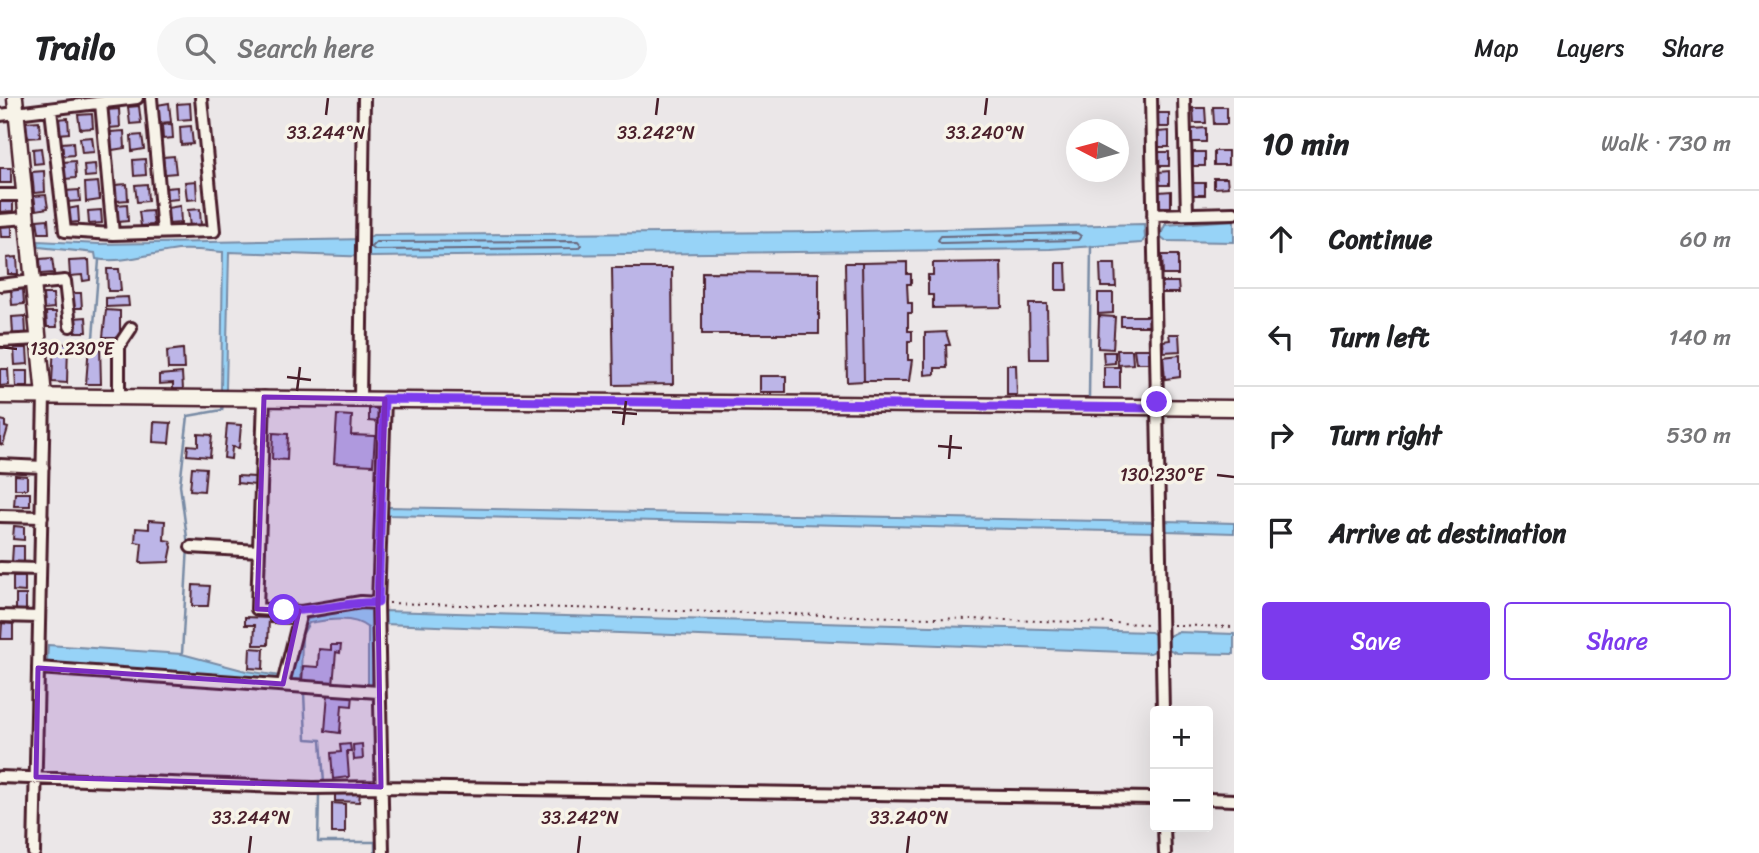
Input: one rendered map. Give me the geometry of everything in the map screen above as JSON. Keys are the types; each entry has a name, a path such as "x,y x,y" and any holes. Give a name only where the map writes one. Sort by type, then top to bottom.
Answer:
{"street":[{"path":"15,98 44,396 34,853"},
{"path":"0,115 137,98"},
{"path":"151,98 163,232"},
{"path":"51,110 65,231 113,234 214,231 201,98"},
{"path":"360,398 364,98"},
{"path":"1151,98 1163,706"},
{"path":"1184,98 1186,214"},
{"path":"101,103 113,234"},
{"path":"0,195 26,195"},
{"path":"1153,215 1234,213"},
{"path":"0,220 28,218"},
{"path":"0,285 65,281 70,326"},
{"path":"119,396 120,346 131,328"},
{"path":"0,341 39,339"},
{"path":"0,396 1234,408"},
{"path":"264,397 257,609 301,612 361,602 378,603"},
{"path":"383,853 378,603 384,399"},
{"path":"0,465 43,467"},
{"path":"0,516 42,517"},
{"path":"191,547 259,551"},
{"path":"0,568 40,569"},
{"path":"283,684 301,612"},
{"path":"0,616 39,617"},
{"path":"38,668 378,692"},
{"path":"0,777 313,788 381,786 1150,799"},
{"path":"1213,799 1234,800"},
{"path":"1164,832 1165,853"}],"path":[{"path":"378,603 1234,626"}],"highlighted area":[{"path":"264,397 385,399 378,603 381,787 36,777 38,668 283,684 299,611 257,609"}],"water":[{"path":"1234,220 1234,242 1165,241 1160,237 1165,225"},
{"path":"1144,224 1145,238 1142,243 1050,249 372,257 229,252 226,390 221,390 223,252 178,250 106,260 96,259 95,253 39,247 38,241 100,244 367,239 373,235 819,232"},
{"path":"387,507 1155,522 1155,532 387,515"},
{"path":"1166,521 1234,523 1234,533 1166,531"},
{"path":"366,606 374,611 372,690 368,690 368,628 355,621 309,623 302,635 301,682 286,679 294,665 301,634 308,619"},
{"path":"384,611 1151,632 1156,635 1157,650 1150,653 384,624"},
{"path":"1177,632 1234,634 1234,654 1177,653 1166,648 1167,637"},
{"path":"48,645 182,654 246,671 281,676 280,679 47,662"}],"building":[{"path":"169,103 171,122 159,123 157,105"},
{"path":"190,103 191,119 178,120 177,104"},
{"path":"139,106 141,123 130,124 128,107"},
{"path":"1213,107 1227,107 1227,124 1214,124"},
{"path":"1193,108 1205,108 1206,123 1194,123"},
{"path":"119,109 120,127 109,128 107,110"},
{"path":"1158,113 1169,113 1169,127 1158,127"},
{"path":"92,114 93,128 80,129 78,115"},
{"path":"68,118 69,133 58,134 57,119"},
{"path":"39,121 40,137 28,138 26,122"},
{"path":"172,124 173,138 163,139 162,125"},
{"path":"191,126 193,144 181,145 180,127"},
{"path":"1206,128 1206,142 1192,142 1192,129"},
{"path":"124,131 125,148 112,150 110,132"},
{"path":"1169,131 1169,147 1159,147 1158,132"},
{"path":"142,135 144,149 132,151 131,136"},
{"path":"92,137 94,152 82,153 80,138"},
{"path":"73,142 74,155 63,156 62,143"},
{"path":"41,148 43,163 34,164 33,149"},
{"path":"1214,151 1228,151 1228,165 1214,165"},
{"path":"1159,152 1169,152 1169,166 1159,166"},
{"path":"1193,152 1205,152 1205,166 1193,166"},
{"path":"174,156 176,173 165,174 163,157"},
{"path":"145,159 146,175 134,176 133,160"},
{"path":"75,161 76,178 65,179 63,162"},
{"path":"95,164 96,176 85,177 84,165"},
{"path":"0,168 11,168 11,183 0,183"},
{"path":"44,171 45,192 34,193 32,172"},
{"path":"1169,171 1169,185 1159,185 1159,172"},
{"path":"1214,178 1227,178 1228,187 1214,188"},
{"path":"196,181 197,199 187,200 185,182"},
{"path":"98,182 100,200 86,202 85,183"},
{"path":"1192,183 1205,183 1205,195 1193,195"},
{"path":"127,184 128,200 116,201 115,185"},
{"path":"147,184 148,201 137,202 135,185"},
{"path":"177,187 178,199 167,200 166,188"},
{"path":"79,190 80,201 66,202 65,191"},
{"path":"1171,191 1171,207 1159,207 1159,192"},
{"path":"46,195 48,208 36,210 34,196"},
{"path":"13,201 13,211 0,212 0,202"},
{"path":"127,204 128,221 118,222 117,205"},
{"path":"180,206 181,223 168,224 167,208"},
{"path":"78,207 79,222 68,223 67,209"},
{"path":"200,209 201,226 190,227 188,210"},
{"path":"101,210 102,223 89,224 88,211"},
{"path":"152,211 154,225 141,226 139,212"},
{"path":"48,219 49,233 39,233 37,220"},
{"path":"12,224 12,237 1,237 0,225"},
{"path":"1162,255 1178,255 1178,275 1163,275"},
{"path":"17,257 18,274 8,274 7,258"},
{"path":"52,258 54,273 41,274 40,259"},
{"path":"89,260 90,280 83,281 82,275 70,276 69,261"},
{"path":"907,262 907,274 911,274 911,284 907,284 908,303 912,303 912,313 908,313 908,331 912,331 912,341 908,341 908,360 912,360 909,381 864,381 862,263"},
{"path":"1001,262 1002,307 933,308 933,295 928,295 928,275 933,275 933,263"},
{"path":"845,263 862,263 864,381 847,382"},
{"path":"1056,263 1066,263 1067,290 1056,290"},
{"path":"1100,264 1115,264 1116,287 1101,287"},
{"path":"612,268 672,268 673,384 614,385"},
{"path":"107,269 119,269 121,291 108,291"},
{"path":"702,272 819,273 819,334 702,334"},
{"path":"1161,282 1178,282 1179,293 1161,293"},
{"path":"23,289 24,304 12,305 11,290"},
{"path":"71,293 81,293 82,308 72,308"},
{"path":"1098,293 1113,293 1113,313 1098,314"},
{"path":"43,294 53,294 54,308 44,309"},
{"path":"128,297 129,306 106,307 106,298"},
{"path":"1029,304 1047,304 1048,359 1030,359"},
{"path":"106,310 120,311 120,337 103,337"},
{"path":"46,312 56,312 57,327 47,327"},
{"path":"25,316 26,333 13,334 12,317"},
{"path":"1099,316 1115,317 1113,349 1098,348"},
{"path":"1121,316 1149,316 1149,326 1121,326"},
{"path":"86,317 87,332 74,332 74,318"},
{"path":"946,332 950,345 946,345 947,368 935,368 935,374 925,375 925,333"},
{"path":"1169,334 1179,334 1180,351 1164,352 1163,341 1170,340"},
{"path":"54,343 68,344 67,383 52,382"},
{"path":"89,345 100,345 101,384 86,384"},
{"path":"14,348 27,348 28,364 15,365"},
{"path":"183,349 184,369 168,369 167,351"},
{"path":"1134,349 1149,349 1150,363 1136,363"},
{"path":"1117,350 1132,350 1133,364 1118,365"},
{"path":"1103,352 1115,352 1115,363 1104,364"},
{"path":"1180,355 1180,377 1165,379 1163,357"},
{"path":"1007,365 1016,365 1017,395 1007,395"},
{"path":"1104,367 1120,367 1120,388 1104,388"},
{"path":"0,369 8,369 9,385 0,386"},
{"path":"15,371 28,371 28,386 16,387"},
{"path":"182,373 183,389 173,389 173,383 159,384 159,375"},
{"path":"760,376 786,376 786,392 760,392"},
{"path":"369,408 379,409 378,422 369,421"},
{"path":"337,415 352,416 351,435 375,436 373,465 334,463"},
{"path":"0,420 5,421 5,427 8,428 3,445 0,444"},
{"path":"154,422 171,423 169,443 153,442"},
{"path":"227,424 241,425 239,448 232,447 231,459 224,458"},
{"path":"273,433 288,434 287,460 272,459"},
{"path":"198,434 212,435 210,457 187,455 188,445 198,446"},
{"path":"192,467 206,468 204,491 190,490"},
{"path":"15,475 27,476 27,489 15,489"},
{"path":"237,476 255,477 255,485 237,483"},
{"path":"15,493 30,493 30,506 14,506"},
{"path":"149,520 165,521 164,540 170,541 172,547 169,562 140,563 142,543 135,542 136,528 149,529"},
{"path":"14,526 24,527 24,540 13,539"},
{"path":"13,546 24,546 24,562 12,562"},
{"path":"13,576 25,576 25,592 13,591"},
{"path":"193,585 210,586 208,606 192,606"},
{"path":"16,595 26,595 26,610 16,610"},
{"path":"245,617 269,618 268,645 254,645 255,625 245,625"},
{"path":"271,617 291,617 291,624 271,623"},
{"path":"2,623 13,624 13,639 1,639"},
{"path":"331,645 341,645 340,653 336,652 333,685 302,682 303,666 318,667 319,649 331,650"},
{"path":"250,648 264,649 263,669 249,668"},
{"path":"328,693 353,695 352,706 342,705 340,733 325,731"},
{"path":"350,744 351,751 347,751 349,777 333,779 331,753 341,752 340,745"},
{"path":"362,744 363,759 354,760 353,745"},
{"path":"335,792 360,793 359,802 335,801"},
{"path":"332,803 345,804 345,833 332,833"}],"waterway":[{"path":"1089,397 1091,246"},
{"path":"93,338 99,260"},
{"path":"182,654 188,545 180,485 188,416 222,410 223,404"},
{"path":"304,692 306,739 321,740 324,783"},
{"path":"319,795 318,842 375,842 375,853"}],"route":[{"path":"284,610 301,612 361,602 378,603 384,399 1157,408 1157,402"}]}
